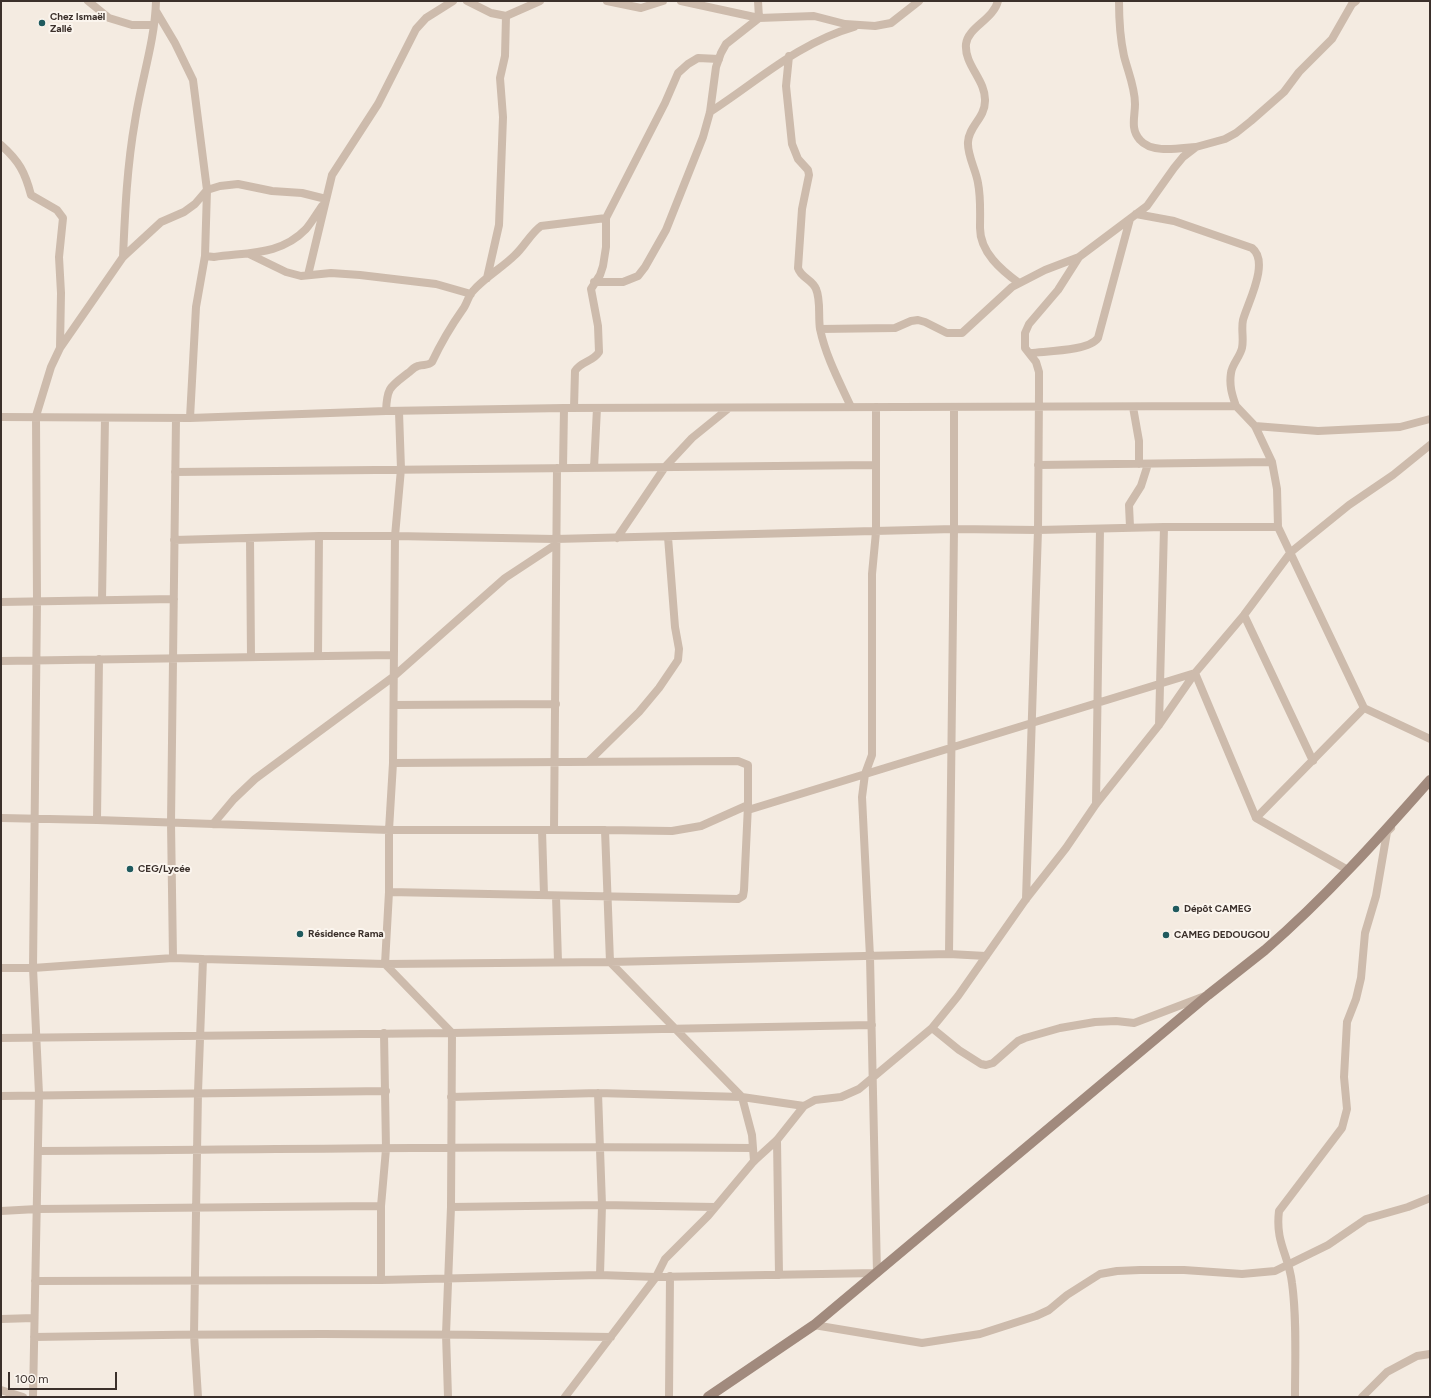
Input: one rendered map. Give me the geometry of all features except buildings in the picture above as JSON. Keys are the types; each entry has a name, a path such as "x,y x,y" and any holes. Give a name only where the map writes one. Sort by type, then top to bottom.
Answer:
{"main road":[{"path":"708,1397 814,1325 1265,949 1375,843 1430,780"}],"street":[{"path":"88,1 109,18 132,25 153,25"},
{"path":"123,257 127,187 135,120 156,11 156,1"},
{"path":"308,275 332,175 378,104 416,29 426,18 453,1"},
{"path":"467,1 491,13 506,16 540,1"},
{"path":"607,1 641,8 663,1"},
{"path":"681,1 695,2 759,18 814,16 857,26 885,25 899,17 918,1"},
{"path":"758,1 759,18"},
{"path":"998,1 993,12 973,31 966,43 968,56 976,77 982,85 985,101 980,120 972,129 968,142 979,185 982,208 980,228 981,239 995,263 1004,272 1019,282"},
{"path":"1118,1 1121,41 1134,93 1133,125 1140,140 1147,145 1159,148 1196,147 1225,139 1236,133 1284,92 1299,72 1332,39 1352,4 1356,1"},
{"path":"156,11 175,43 193,80 207,190 205,256 196,307 190,418"},
{"path":"487,278 499,226 503,118 500,78 505,56 506,16"},
{"path":"594,282 623,282 638,276 646,267 666,230 685,184 710,112 716,67 719,59 726,44 759,18"},
{"path":"710,112 789,56 811,43 857,26"},
{"path":"789,56 786,86 791,138 798,159 808,170 809,175 802,210 798,268 799,273 812,282 816,289 820,329 833,371 851,407"},
{"path":"574,408 576,371 578,366 594,359 599,352 598,326 591,289 594,282 600,275 603,266 606,246 606,218 662,109 678,73 698,58 719,59"},
{"path":"1,145 15,157 27,179 32,195 57,210 63,218 59,257 61,293 60,348"},
{"path":"820,329 895,328 911,321 918,320 947,333 954,335 962,333 978,320 992,303 1019,282 1079,257 1147,206 1183,157 1196,147"},
{"path":"33,1397 39,1094 33,968 37,602 36,416 51,367 60,348 123,257 161,222 184,212 195,204 207,190 220,186 238,184 272,191 302,193 325,202"},
{"path":"205,256 266,252 283,245 306,229 325,202"},
{"path":"1031,353 1075,348 1095,343 1098,338 1133,216"},
{"path":"1133,216 1174,221 1252,248 1256,251 1259,259 1258,274 1244,320 1242,347 1231,370 1230,381 1236,406 1255,426 1272,462 1276,489 1278,527 1364,708 1430,740"},
{"path":"386,411 386,399 390,389 397,380 416,366 429,365 432,362 443,338 455,318 464,308 471,294 487,278 511,260 525,246 537,229 541,226 606,218"},
{"path":"249,254 265,260 286,272 301,276 331,273 360,275 436,284 471,294"},
{"path":"1026,899 1038,530 1039,372 1031,353 1024,345 1026,329 1058,290 1079,257"},
{"path":"1133,406 1139,441 1139,464"},
{"path":"1,417 190,418 386,411 399,412 564,408 1236,406"},
{"path":"35,1282 196,1282 449,1279 600,1275 656,1277 877,1273 870,957 862,797 865,774 872,755 872,574 876,532 876,407"},
{"path":"948,954 954,529 954,407"},
{"path":"554,830 556,704 555,542 564,408"},
{"path":"594,468 596,408"},
{"path":"617,538 665,467 692,438 729,408"},
{"path":"399,412 401,469 395,536 392,655 394,705 393,763 389,830 389,892 385,964 452,1033 451,1207 446,1334 448,1397"},
{"path":"102,600 105,418"},
{"path":"173,958 171,823 176,418"},
{"path":"1255,426 1318,431 1400,428 1430,419"},
{"path":"565,1397 656,1277 665,1260 708,1216 754,1161 777,1140 804,1106 815,1100 847,1095 873,1079 932,1028 958,996 1026,899 1066,848 1096,804 1159,725 1195,674 1244,615 1291,552 1349,505 1393,475 1430,445"},
{"path":"1038,465 1272,462"},
{"path":"1130,528 1129,505 1140,486 1148,464"},
{"path":"175,472 876,466"},
{"path":"174,540 319,536 395,536 555,542 617,538 954,529 1038,530 1164,527 1278,527"},
{"path":"1159,725 1164,527"},
{"path":"1096,804 1100,529"},
{"path":"318,656 319,536"},
{"path":"589,761 639,712 660,688 678,660 679,649 675,627 668,537"},
{"path":"250,538 251,657"},
{"path":"213,824 234,799 255,779 393,677 504,578 555,542"},
{"path":"1,602 174,599"},
{"path":"1244,615 1313,761"},
{"path":"1,661 392,655"},
{"path":"97,820 99,659"},
{"path":"1,818 389,830 672,831 701,826 748,808 1195,674"},
{"path":"1195,674 1256,818 1348,870"},
{"path":"394,705 556,704"},
{"path":"1256,818 1364,708"},
{"path":"389,892 738,899 743,896 744,890 748,808 748,766 743,762 555,761 393,763"},
{"path":"1296,1397 1292,1283 1281,1247 1277,1226 1279,1211 1342,1128 1347,1110 1344,1077 1347,1022 1356,999 1361,978 1365,934 1376,896 1387,832 1430,780"},
{"path":"542,830 544,896"},
{"path":"605,830 610,962 742,1097 752,1136 754,1161"},
{"path":"556,896 558,962"},
{"path":"1,968 33,968 173,958 385,964 610,962 948,954 986,956"},
{"path":"198,1397 194,1334 202,959"},
{"path":"932,1028 959,1050 981,1064 986,1065 993,1063 1018,1041 1025,1038 1060,1028 1095,1022 1116,1021 1134,1023 1208,995"},
{"path":"1,1038 452,1033 872,1025"},
{"path":"381,1280 380,1206 386,1149 384,1033"},
{"path":"1,1096 39,1094 386,1091"},
{"path":"451,1097 598,1093 742,1097 804,1106"},
{"path":"598,1093 598,1146 602,1205 600,1275"},
{"path":"777,1140 779,1275"},
{"path":"38,1151 598,1146 753,1148"},
{"path":"814,1325 922,1343 980,1334 1036,1316 1049,1310 1067,1295 1100,1274 1116,1271 1184,1270 1254,1274 1275,1271 1288,1266 1328,1245 1366,1219 1408,1207 1430,1198"},
{"path":"451,1207 602,1205 715,1207"},
{"path":"1,1211 37,1209 380,1206"},
{"path":"669,1397 670,1276"},
{"path":"1,1319 34,1318"},
{"path":"34,1337 194,1334 446,1334 611,1337"},
{"path":"1362,1397 1387,1372 1417,1356 1430,1354"},
{"path":"1,1390 24,1397"}],"place":[{"name":"Chez Ismaël Zallé","path":"42,23"},
{"name":"CEG/Lycée","path":"130,869"},
{"name":"Dépôt CAMEG","path":"1176,909"},
{"name":"Résidence Rama","path":"300,934"},
{"name":"CAMEG DEDOUGOU","path":"1166,935"}]}
